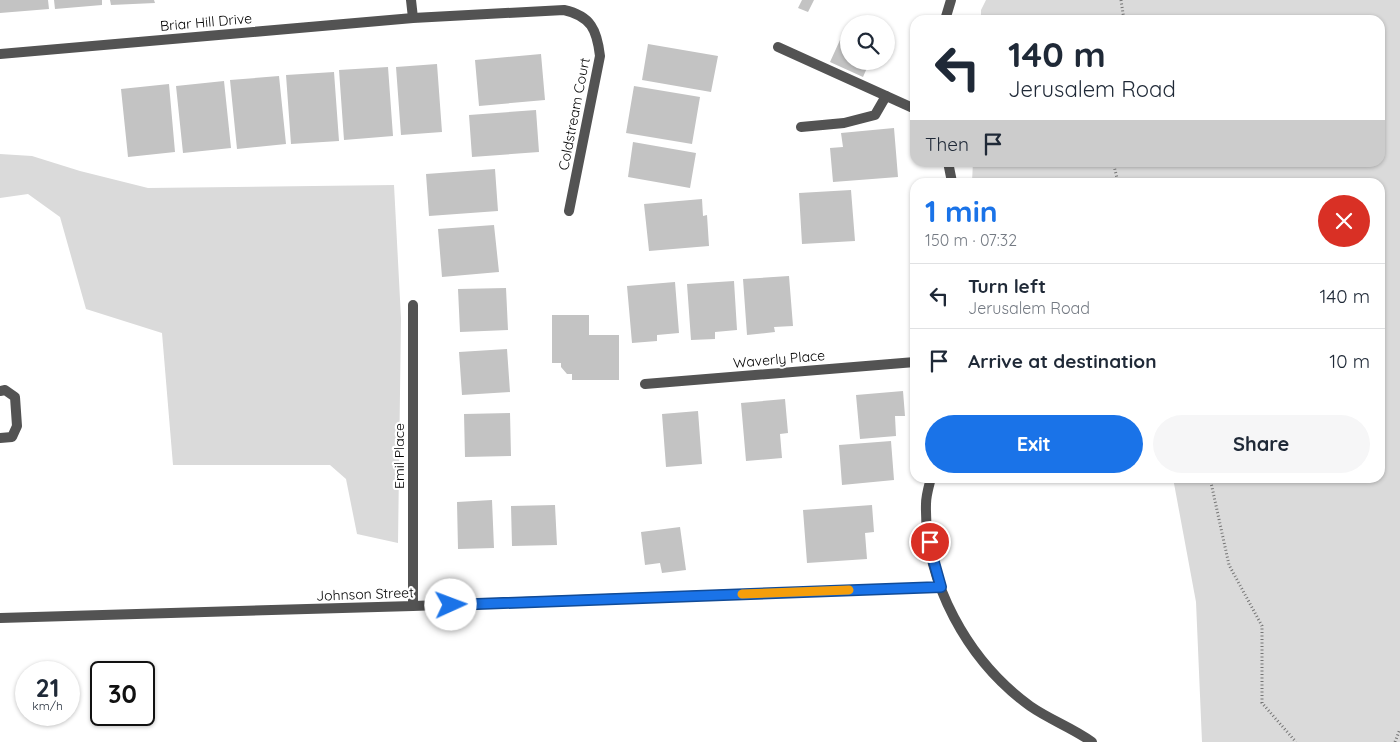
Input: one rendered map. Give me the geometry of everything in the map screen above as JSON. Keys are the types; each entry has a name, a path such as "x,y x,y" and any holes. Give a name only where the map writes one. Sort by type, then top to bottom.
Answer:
{"street":[{"path":"411,0 413,18"},
{"path":"947,15 952,0"},
{"name":"Coldstream Court","path":"413,18 564,10 578,13 590,23 598,38 600,56 570,212"},
{"name":"Briar Hill Drive","path":"0,54 413,18"},
{"path":"778,47 910,107"},
{"path":"801,127 844,123 875,115 886,96"},
{"name":"Emil Place","path":"413,305 413,606"},
{"name":"Waverly Place","path":"645,384 910,362"},
{"path":"0,391 5,390 15,397 17,426 12,437 0,438"},
{"path":"930,483 926,503 932,555 941,587 960,628 974,650 1010,690 1052,720 1092,742"},
{"name":"Johnson Street","path":"0,618 413,606 941,587"}],"path":[{"path":"1122,0 1124,15"},
{"path":"1211,483 1229,564 1262,626 1262,703 1296,742"},
{"path":"1395,742 1400,729"}],"shaded area":[{"path":"986,0 1400,0 1400,742 1202,742 1196,602 1174,483 1385,483 1385,178 972,178 973,167 1385,167 1385,15 981,15 981,10"},
{"path":"0,154 32,156 80,171 148,188 394,185 401,318 398,543 357,534 346,479 330,465 173,465 162,333 86,309 60,217 28,194 0,198"}],"building":[{"path":"0,0 48,0 49,9 0,13"},
{"path":"54,0 102,0 102,5 55,9"},
{"path":"110,0 154,0 155,3 111,5"},
{"path":"802,0 814,0 808,12 798,8"},
{"path":"840,40 840,67 830,62"},
{"path":"648,44 718,56 711,92 642,80"},
{"path":"541,54 545,100 479,106 475,60"},
{"path":"437,64 442,132 401,135 396,67"},
{"path":"388,67 393,136 344,140 339,70"},
{"path":"848,70 866,70 863,77"},
{"path":"334,72 339,141 291,144 286,75"},
{"path":"279,76 286,144 237,149 230,80"},
{"path":"224,81 231,148 183,153 176,86"},
{"path":"169,84 175,152 128,157 121,89"},
{"path":"634,86 700,97 692,144 626,133"},
{"path":"536,110 539,152 472,157 469,115"},
{"path":"894,128 898,177 833,182 830,148 843,147 841,133"},
{"path":"633,142 696,153 690,188 628,177"},
{"path":"495,169 498,211 429,216 426,174"},
{"path":"851,190 855,241 802,244 799,193"},
{"path":"702,199 703,216 707,215 709,246 649,251 644,204"},
{"path":"494,225 499,272 442,277 438,229"},
{"path":"789,276 793,326 774,327 775,332 747,335 743,279"},
{"path":"734,281 737,330 715,332 715,339 691,340 687,284"},
{"path":"675,282 679,333 657,335 657,341 632,343 627,286"},
{"path":"506,288 508,330 460,332 458,289"},
{"path":"552,315 589,315 589,335 619,335 619,380 572,380 572,374 567,374 561,367 561,363 552,363"},
{"path":"507,349 510,392 462,395 459,352"},
{"path":"903,391 905,416 895,416 896,436 860,439 856,395"},
{"path":"785,399 788,433 780,434 782,458 746,461 741,403"},
{"path":"698,411 702,464 666,467 662,414"},
{"path":"510,413 511,456 465,457 464,414"},
{"path":"891,441 894,480 842,485 839,445"},
{"path":"492,500 494,548 458,549 457,502"},
{"path":"555,505 557,545 512,546 511,506"},
{"path":"872,505 874,532 865,533 867,559 807,563 803,510"},
{"path":"680,527 686,570 662,573 660,563 645,565 641,532"}],"slow traffic":[{"path":"742,594 849,590"}],"route":[{"path":"451,605 941,587 930,542"}]}
